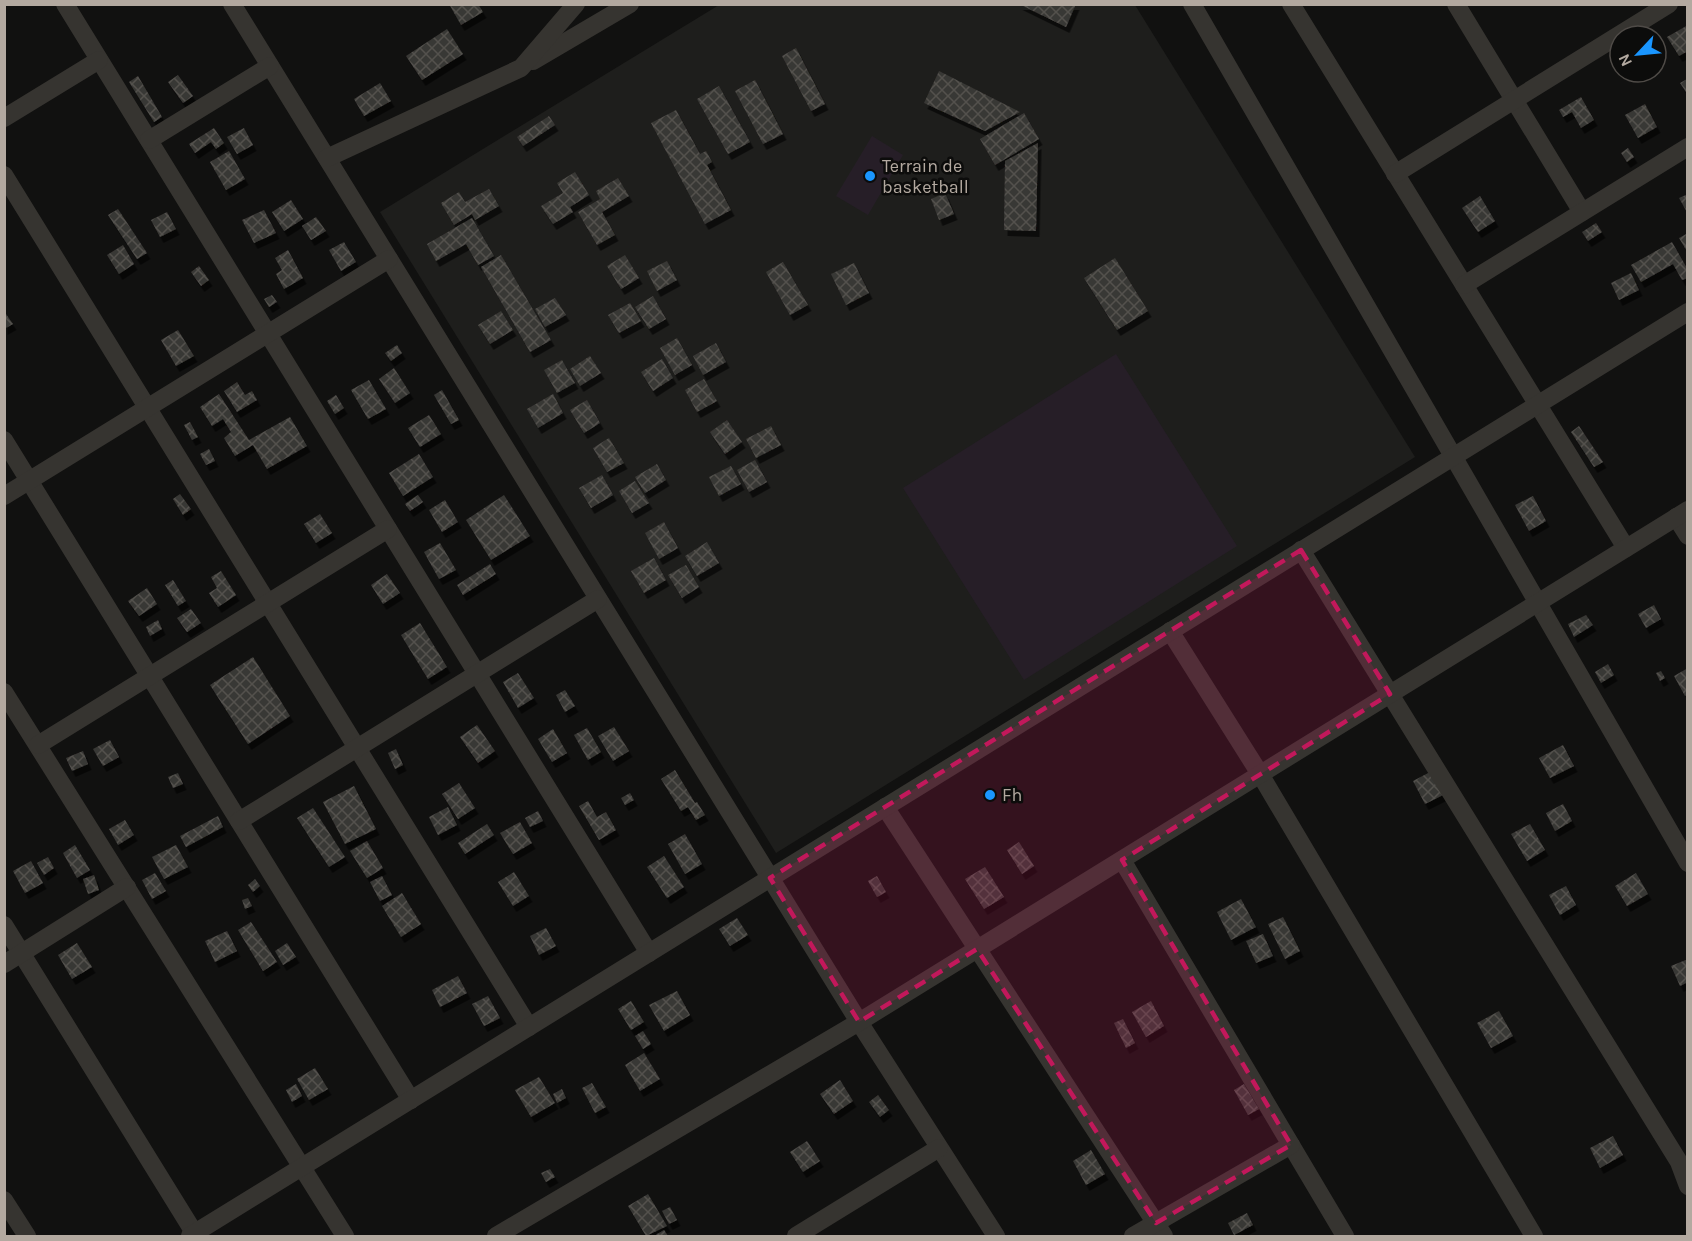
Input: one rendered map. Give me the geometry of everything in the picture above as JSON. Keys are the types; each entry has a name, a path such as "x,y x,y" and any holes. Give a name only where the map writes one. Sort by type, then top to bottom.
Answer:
{"street":[{"path":"65,4 649,953"},
{"path":"232,4 859,1022 996,1236"},
{"path":"327,158 521,68 630,4"},
{"path":"1192,4 1688,863"},
{"path":"1291,4 1626,548"},
{"path":"1455,4 1582,212"},
{"path":"1395,174 1669,4"},
{"path":"521,68 575,5"},
{"path":"4,118 99,60"},
{"path":"149,140 270,66"},
{"path":"1464,285 1688,147"},
{"path":"4,174 529,1027"},
{"path":"4,496 389,259"},
{"path":"4,925 192,1235 1688,312"},
{"path":"4,440 411,1100"},
{"path":"496,1236 859,1022 1682,514 1688,536"},
{"path":"38,745 388,529"},
{"path":"1301,550 1679,1162 1688,1186"},
{"path":"239,821 598,599"},
{"path":"1170,631 1260,774 1534,1236"},
{"path":"4,692 345,1236"},
{"path":"885,807 1160,1230"},
{"path":"1122,860 1345,1236"},
{"path":"4,963 127,887"},
{"path":"1133,1236 1160,1230 1291,1145"},
{"path":"796,1236 939,1148"},
{"path":"4,1200 27,1236"}],"highlighted area":[{"path":"1301,550 1390,694 1122,860 1291,1145 1156,1223 977,949 859,1022 770,878"}],"shaded area":[{"path":"719,5 1135,5 1415,457 776,853 380,212"},
{"name":"Terrain de basketball","path":"872,136 903,155 868,215 836,196"},
{"path":"1116,354 1237,546 1024,680 903,488"}],"building":[{"path":"449,4 478,4 483,12 461,25"},
{"path":"1019,4 1076,4 1066,27"},
{"path":"1688,25 1688,51 1679,56 1668,36"},
{"path":"447,29 463,54 422,80 406,56"},
{"path":"796,48 825,104 811,111 782,56"},
{"path":"939,71 1020,112 985,131 924,103"},
{"path":"178,75 193,96 183,103 168,82"},
{"path":"138,76 162,117 154,122 129,82"},
{"path":"755,80 783,134 763,144 735,91"},
{"path":"1688,80 1688,95 1680,83"},
{"path":"380,83 391,101 364,116 354,99"},
{"path":"719,86 750,142 728,154 697,99"},
{"path":"1581,97 1594,120 1581,128 1572,112 1563,117 1559,110"},
{"path":"1645,104 1657,127 1638,138 1625,115"},
{"path":"676,110 700,154 706,151 712,162 707,165 731,210 705,224 651,123"},
{"path":"1024,113 1039,139 995,165 980,139"},
{"path":"549,116 555,125 523,146 517,137"},
{"path":"214,128 224,143 216,149 211,142 195,153 189,144"},
{"path":"244,128 253,145 237,154 227,137"},
{"path":"1038,143 1036,231 1004,230 1005,161"},
{"path":"1628,148 1634,157 1627,162 1621,153"},
{"path":"229,151 245,179 226,190 210,162"},
{"path":"575,172 589,195 570,207 573,212 553,224 541,206 563,193 557,183"},
{"path":"618,178 629,196 602,212 615,235 597,245 578,212 600,199 596,191"},
{"path":"489,189 499,206 475,220 472,214 454,225 441,203 459,192 465,202"},
{"path":"945,193 954,214 939,220 931,199"},
{"path":"1688,194 1688,214 1679,198"},
{"path":"1480,196 1495,221 1478,232 1462,208"},
{"path":"291,200 303,219 284,231 272,212"},
{"path":"118,209 147,253 137,259 108,215"},
{"path":"264,210 276,233 254,243 242,220"},
{"path":"167,212 176,229 160,237 151,220"},
{"path":"316,217 326,231 311,240 302,226"},
{"path":"472,218 494,256 478,265 466,244 436,261 427,244"},
{"path":"1596,223 1602,232 1588,241 1582,232"},
{"path":"1688,233 1688,253 1679,238"},
{"path":"344,242 356,262 341,271 329,250"},
{"path":"1672,242 1688,270 1688,278 1682,280 1673,264 1641,282 1631,265"},
{"path":"123,245 134,264 119,274 107,255"},
{"path":"288,250 303,278 284,289 276,274 282,270 275,258"},
{"path":"501,255 551,340 530,352 481,267"},
{"path":"625,255 639,278 621,289 607,266"},
{"path":"1115,258 1148,311 1117,330 1084,278"},
{"path":"667,261 677,280 657,291 647,271"},
{"path":"783,262 808,305 790,315 766,272"},
{"path":"854,263 869,293 846,305 831,274"},
{"path":"199,266 209,280 201,286 191,272"},
{"path":"1631,273 1639,290 1619,300 1611,283"},
{"path":"272,295 277,302 269,307 264,299"},
{"path":"653,296 666,319 649,329 635,307"},
{"path":"555,298 566,315 545,327 535,309"},
{"path":"630,303 641,321 619,333 608,315"},
{"path":"4,311 13,324 4,329"},
{"path":"501,311 513,330 490,344 478,325"},
{"path":"178,330 194,356 176,366 161,340"},
{"path":"677,338 692,365 675,375 660,348"},
{"path":"716,343 726,362 703,375 693,356"},
{"path":"397,345 402,353 391,361 385,353"},
{"path":"590,356 601,373 580,386 570,369"},
{"path":"662,359 673,378 653,391 641,372"},
{"path":"562,360 575,383 557,393 544,370"},
{"path":"394,368 410,393 395,403 379,379"},
{"path":"704,379 717,401 697,412 685,390"},
{"path":"369,380 386,409 368,419 351,390"},
{"path":"237,382 245,395 252,391 257,400 237,412 224,391"},
{"path":"442,390 459,420 451,424 434,395"},
{"path":"219,394 249,440 290,417 307,446 267,469 253,445 235,456 224,438 231,432 223,419 212,426 200,407"},
{"path":"553,394 563,413 538,428 527,409"},
{"path":"336,395 344,408 335,414 327,401"},
{"path":"587,400 600,423 584,433 570,410"},
{"path":"429,415 441,434 420,447 408,428"},
{"path":"727,420 742,442 725,454 710,432"},
{"path":"190,422 198,437 192,440 184,425"},
{"path":"771,426 781,445 756,458 746,439"},
{"path":"1579,426 1603,462 1594,467 1571,432"},
{"path":"609,438 624,463 607,472 593,448"},
{"path":"209,449 215,461 206,465 200,454"},
{"path":"419,454 433,477 403,496 389,473"},
{"path":"755,460 767,482 749,492 737,470"},
{"path":"657,464 666,480 645,493 635,477"},
{"path":"731,466 741,484 719,496 709,477"},
{"path":"602,475 613,495 591,508 579,488"},
{"path":"635,481 649,503 632,513 619,491"},
{"path":"180,494 191,509 183,515 173,499"},
{"path":"418,495 423,502 410,511 405,504"},
{"path":"504,495 530,536 491,560 466,520"},
{"path":"1533,496 1546,521 1529,531 1515,505"},
{"path":"445,500 458,522 442,532 429,510"},
{"path":"320,514 332,533 316,543 304,524"},
{"path":"664,522 678,548 659,559 645,533"},
{"path":"707,542 719,563 697,576 685,556"},
{"path":"440,543 456,570 439,579 424,552"},
{"path":"654,558 666,580 644,593 631,571"},
{"path":"490,564 496,574 463,595 457,585"},
{"path":"686,565 699,587 682,598 668,575"},
{"path":"221,571 236,595 218,607 209,593 217,588 211,577"},
{"path":"387,574 400,593 383,604 371,585"},
{"path":"173,580 186,601 178,606 165,585"},
{"path":"147,588 157,604 139,616 128,601"},
{"path":"1654,605 1661,619 1646,628 1638,614"},
{"path":"191,609 201,623 187,632 177,618"},
{"path":"1586,615 1593,625 1574,637 1568,624"},
{"path":"158,620 162,629 150,636 146,627"},
{"path":"420,623 447,667 428,679 401,635"},
{"path":"253,657 290,716 248,744 210,685"},
{"path":"1608,664 1614,675 1601,683 1595,672"},
{"path":"1688,668 1688,694 1685,696 1674,676"},
{"path":"1661,671 1665,678 1660,681 1656,673"},
{"path":"518,673 534,698 518,708 503,682"},
{"path":"565,690 575,706 565,712 556,695"},
{"path":"477,725 495,751 478,763 460,737"},
{"path":"614,727 629,751 613,761 598,736"},
{"path":"587,728 601,752 588,760 574,735"},
{"path":"553,729 567,753 552,762 538,739"},
{"path":"110,740 119,757 103,766 93,749"},
{"path":"1563,745 1574,766 1550,778 1539,758"},
{"path":"396,749 403,765 395,769 388,753"},
{"path":"83,751 88,764 72,771 66,758"},
{"path":"675,770 705,815 696,820 688,807 681,811 661,779"},
{"path":"1430,772 1443,795 1425,804 1413,781"},
{"path":"178,773 183,784 173,788 168,777"},
{"path":"459,783 475,808 458,819 442,794"},
{"path":"354,786 376,829 345,844 323,802"},
{"path":"630,793 634,800 625,805 621,798"},
{"path":"588,801 597,817 606,812 616,830 599,840 579,806"},
{"path":"1563,804 1572,821 1555,831 1546,813"},
{"path":"448,807 457,825 438,835 429,817"},
{"path":"313,808 345,857 329,867 297,818"},
{"path":"538,811 543,821 530,827 525,818"},
{"path":"218,816 223,827 186,847 180,836"},
{"path":"125,820 134,835 118,845 109,829"},
{"path":"520,822 532,843 513,854 500,833"},
{"path":"487,824 494,835 465,854 458,843"},
{"path":"1530,824 1545,850 1527,861 1511,834"},
{"path":"685,834 702,864 685,874 668,844"},
{"path":"367,841 383,868 367,878 350,851"},
{"path":"1019,842 1034,866 1022,874 1007,850"},
{"path":"75,845 90,870 77,878 63,853"},
{"path":"176,845 188,867 164,879 152,857"},
{"path":"664,856 684,887 667,898 647,867"},
{"path":"48,857 54,868 44,875 37,863"},
{"path":"31,861 43,883 25,893 13,871"},
{"path":"985,867 1004,897 984,909 965,879"},
{"path":"514,872 529,896 513,906 498,882"},
{"path":"155,873 166,891 152,899 142,880"},
{"path":"1636,873 1648,894 1627,906 1615,886"},
{"path":"94,875 99,890 88,894 83,879"},
{"path":"382,876 392,895 380,901 370,882"},
{"path":"877,876 886,892 877,897 868,881"},
{"path":"255,879 260,886 253,892 248,885"},
{"path":"1566,886 1576,905 1560,915 1549,895"},
{"path":"402,893 421,924 401,937 382,906"},
{"path":"248,898 252,906 245,909 242,900"},
{"path":"1241,899 1256,927 1231,940 1217,912"},
{"path":"1283,917 1300,951 1285,959 1268,924"},
{"path":"737,918 748,935 730,946 719,929"},
{"path":"251,922 277,962 263,971 238,930"},
{"path":"546,928 556,946 539,955 530,936"},
{"path":"227,931 237,951 215,962 205,941"},
{"path":"1263,934 1273,956 1256,963 1246,941"},
{"path":"77,943 92,967 72,979 58,955"},
{"path":"287,943 296,957 283,965 275,951"},
{"path":"1688,959 1688,982 1680,986 1671,966"},
{"path":"458,976 467,993 440,1007 432,990"},
{"path":"677,991 690,1015 664,1031 649,1005"},
{"path":"488,996 500,1018 484,1026 472,1004"},
{"path":"631,1001 644,1022 631,1030 618,1009"},
{"path":"1151,1001 1164,1026 1146,1037 1132,1012"},
{"path":"1499,1011 1513,1036 1491,1048 1477,1023"},
{"path":"1123,1019 1135,1043 1126,1048 1114,1023"},
{"path":"643,1031 651,1044 643,1049 635,1036"},
{"path":"644,1053 660,1079 640,1091 625,1065"},
{"path":"315,1068 328,1089 309,1100 297,1079"},
{"path":"539,1077 555,1103 531,1117 515,1090"},
{"path":"840,1080 853,1101 834,1114 820,1094"},
{"path":"592,1083 606,1107 595,1113 582,1088"},
{"path":"296,1084 302,1096 292,1102 286,1090"},
{"path":"1244,1084 1259,1109 1248,1115 1234,1090"},
{"path":"562,1089 566,1098 557,1103 553,1094"},
{"path":"878,1095 889,1110 880,1117 869,1102"},
{"path":"1613,1136 1623,1155 1600,1168 1590,1148"},
{"path":"807,1141 820,1161 803,1172 790,1152"},
{"path":"1091,1150 1105,1174 1086,1185 1073,1161"},
{"path":"550,1169 555,1177 546,1182 541,1173"},
{"path":"648,1194 667,1226 646,1236 628,1206"},
{"path":"670,1207 677,1220 669,1224 662,1211"},
{"path":"1247,1213 1253,1225 1234,1235 1228,1223"},
{"path":"664,1230 668,1236 654,1236"}],"place":[{"name":"Terrain de basketball","path":"870,176"},
{"name":"Fh","path":"990,795"}]}
